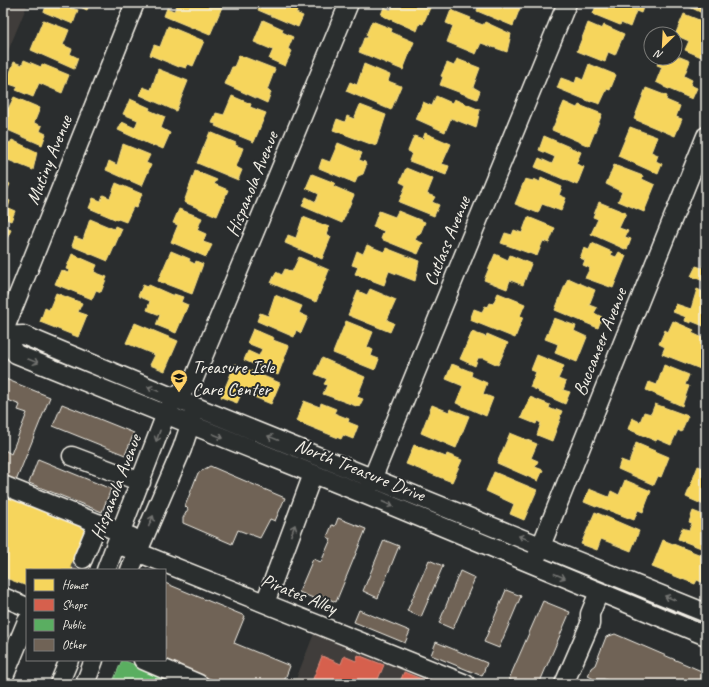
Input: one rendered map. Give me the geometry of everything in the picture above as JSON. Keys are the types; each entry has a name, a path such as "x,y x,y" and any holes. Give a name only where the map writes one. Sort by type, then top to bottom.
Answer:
{"street":[{"name":"Mutiny Avenue","path":"3,333 135,3"},
{"name":"Hispanola Avenue","path":"106,569 174,398 193,381 349,3"},
{"name":"Cutlass Avenue","path":"366,495 567,3"},
{"name":"Buccaneer Avenue","path":"534,565 706,136"},
{"name":"North Treasure Drive","path":"706,613 196,407 23,334 3,337 16,354 366,495 706,636"},
{"name":"Hispanola Avenue","path":"130,569 191,425 196,407 193,381"},
{"path":"72,456 141,482"},
{"path":"265,603 313,474"},
{"name":"Pirates Alley","path":"3,485 98,523 119,538 140,546 265,603 466,684"},
{"path":"83,559 98,523"},
{"path":"564,684 590,624 590,614 599,592"},
{"path":"3,597 26,607"},
{"path":"3,679 26,623"},
{"path":"59,684 69,661"},
{"path":"84,684 94,661"},
{"path":"145,661 199,684"}],"shaded area":[{"path":"3,3 28,3 3,63"},
{"path":"315,631 449,684 294,684"}],"building: Homes":[{"path":"47,3 71,3 69,7 78,10 73,24 44,12"},
{"path":"71,3 90,3 87,10"},
{"path":"178,3 212,3 222,7 210,35 164,16 167,8 174,11"},
{"path":"261,3 290,3 298,8 296,13 303,16 298,27 258,10"},
{"path":"394,3 432,3 423,24 420,23 417,31 381,15 384,7 391,10"},
{"path":"479,3 515,3 514,6 520,8 513,26 477,11"},
{"path":"597,3 604,6 605,3 645,3 641,13 636,11 630,27 621,23 620,25 593,14"},
{"path":"689,3 706,3 706,15 688,6"},
{"path":"451,10 471,18 470,20 483,25 485,22 511,34 507,52 481,43 476,54 447,42 453,26 446,23"},
{"path":"684,14 704,22 702,25 706,26 706,59 685,50 689,41 683,38 683,26 679,26"},
{"path":"43,20 69,30 63,45 72,49 70,54 78,58 74,69 31,50"},
{"path":"263,20 283,29 282,32 293,37 288,49 292,51 285,66 269,59 273,50 254,42"},
{"path":"372,21 392,29 391,32 414,42 403,70 359,52 364,38 367,38 368,36 366,35"},
{"path":"588,23 602,29 604,25 624,34 615,55 608,52 605,62 577,51"},
{"path":"168,26 204,41 193,66 188,64 186,68 179,67 150,55 154,45 160,47"},
{"path":"239,55 275,69 267,90 271,92 267,103 225,84"},
{"path":"683,58 690,61 684,76 692,80 690,85 697,88 692,99 656,82 662,67 660,66 683,66"},
{"path":"457,59 480,68 473,87 480,91 477,99 440,85 443,77 441,76 447,63 454,66"},
{"path":"24,60 41,67 42,64 69,75 62,93 39,83 33,97 16,90 18,87 6,83 14,62 22,65"},
{"path":"364,64 390,75 388,81 401,86 391,110 346,91 350,82 357,85"},
{"path":"589,64 616,75 610,90 607,89 600,104 591,102 557,88 561,78 575,83 577,77 583,80"},
{"path":"158,69 188,81 176,111 140,95 143,87 151,90"},
{"path":"646,88 667,96 666,100 680,106 676,117 682,119 675,136 634,119"},
{"path":"232,96 251,104 250,107 266,113 254,142 215,126 216,124 212,123 216,113 224,115"},
{"path":"436,96 452,103 454,99 480,110 476,128 451,118 445,132 416,119 423,102 432,106"},
{"path":"14,97 40,108 34,123 42,126 40,131 46,134 42,145 3,128 3,109 4,107 8,109"},
{"path":"130,99 165,117 161,128 170,133 163,149 118,130 122,122 135,128 138,120 123,114"},
{"path":"564,102 577,108 579,105 602,114 589,146 552,130"},
{"path":"360,105 386,115 376,146 333,130 337,119 345,122 347,116 354,119"},
{"path":"630,127 657,137 651,152 658,155 656,161 662,164 658,174 618,156"},
{"path":"210,132 236,143 235,145 243,148 236,167 242,170 238,180 197,163"},
{"path":"425,133 451,144 442,164 449,166 446,175 409,161 412,153 408,151 414,136 423,139"},
{"path":"544,136 581,152 576,164 584,167 577,185 535,167 539,158 552,164 555,157 539,150"},
{"path":"3,140 10,143 12,140 37,152 33,170 8,160 3,171"},
{"path":"338,143 362,153 359,160 365,162 366,166 363,174 358,176 355,183 319,168 322,159 330,162"},
{"path":"123,144 150,155 146,163 151,165 142,186 106,170 109,161 117,165"},
{"path":"614,165 643,176 642,179 655,185 644,212 618,201 622,192 606,184"},
{"path":"406,168 433,179 427,194 435,197 432,202 439,205 434,216 399,202 406,185 400,182"},
{"path":"195,171 217,180 214,184 228,190 217,216 184,202"},
{"path":"312,174 335,183 333,186 354,195 342,223 302,206 306,197 316,202 319,194 306,188"},
{"path":"541,178 562,187 559,195 566,198 561,211 542,204 538,213 515,204 525,179 533,181 534,179 540,182"},
{"path":"3,181 10,184 4,198 10,201 8,208 15,211 11,221 3,218"},
{"path":"116,183 142,194 136,208 133,207 126,222 117,220 89,208 93,198 101,201 103,195 110,198"},
{"path":"599,202 626,213 619,228 628,231 625,237 631,239 627,250 591,234 598,219 593,217"},
{"path":"179,209 202,218 197,230 206,234 203,242 212,245 206,257 171,242 178,225 173,223"},
{"path":"379,211 395,217 398,211 425,222 420,234 418,234 415,240 423,243 418,254 381,239 384,231 373,227"},
{"path":"303,217 329,227 326,235 331,237 322,259 285,243 288,235 296,238"},
{"path":"528,217 555,228 549,243 543,241 537,256 501,243 505,233 512,235 514,230 522,233"},
{"path":"90,219 114,229 115,226 122,229 108,261 72,246 75,237 83,240"},
{"path":"3,226 11,230 3,247"},
{"path":"592,243 612,252 611,255 616,257 619,252 626,256 613,288 585,278 590,268 583,265 585,260 580,258 584,248 589,250"},
{"path":"367,245 384,252 386,248 419,261 415,281 389,271 384,285 355,274 358,267 352,265 357,251 363,254"},
{"path":"171,251 190,259 189,261 195,264 196,261 203,264 192,294 158,281"},
{"path":"72,254 97,265 94,272 107,277 101,292 96,290 92,299 55,284 61,270 68,273 69,270 66,269"},
{"path":"495,254 508,260 510,255 531,264 523,285 510,280 507,289 484,280"},
{"path":"299,257 329,270 316,302 271,283 276,272 282,275 285,269 292,272"},
{"path":"704,262 706,263 706,282 691,276 696,266 702,268"},
{"path":"568,278 595,290 589,305 597,308 594,313 602,317 598,328 555,310"},
{"path":"143,285 148,287 149,285 174,296 174,294 183,297 181,302 188,305 176,333 156,325 160,315 147,310 150,301 138,296"},
{"path":"370,289 396,300 387,320 394,323 390,332 348,315 358,291 367,295"},
{"path":"697,289 706,293 706,327 691,321 691,323 685,321 686,317 673,312 676,304 691,309"},
{"path":"56,293 82,303 78,312 87,315 78,337 40,322 45,308 49,310"},
{"path":"498,293 525,304 520,316 523,317 515,338 470,320 474,309 482,312 485,306 488,307 490,303 493,304"},
{"path":"275,295 302,306 299,313 308,317 301,333 296,330 294,337 257,321 260,313 268,316"},
{"path":"554,318 576,326 574,331 587,337 577,362 555,353 558,344 545,339"},
{"path":"346,321 373,332 367,347 373,350 371,356 379,359 375,370 333,353"},
{"path":"673,321 694,330 692,333 705,339 706,336 706,363 703,370 662,354 665,347 659,344 665,330 668,332"},
{"path":"135,323 178,341 165,371 150,365 155,355 126,343"},
{"path":"253,329 274,338 273,340 289,346 278,375 244,360 248,351 259,356 262,349 247,343"},
{"path":"472,332 486,337 487,334 508,343 498,365 483,358 478,358 475,366 460,359"},
{"path":"537,355 564,366 558,379 566,382 563,390 570,392 565,404 530,387 536,372 531,370"},
{"path":"322,358 365,377 357,397 363,399 359,407 323,394 327,385 324,384 327,379 315,374"},
{"path":"235,364 280,383 271,404 242,392 237,403 221,397"},
{"path":"452,364 472,372 471,376 487,383 483,394 493,398 486,416 456,403 463,386 446,379"},
{"path":"664,365 689,375 685,385 689,386 682,406 646,390 649,382 657,385"},
{"path":"530,397 550,405 549,408 556,411 557,409 562,411 552,441 537,435 541,423 537,421 536,424 521,418"},
{"path":"304,401 320,407 321,403 336,409 334,413 349,419 348,422 358,426 353,439 343,435 341,439 296,421"},
{"path":"655,404 688,416 681,432 678,430 671,445 657,439 656,441 628,429 632,418 640,422 644,412 651,414"},
{"path":"432,405 449,412 450,409 469,416 456,448 421,433"},
{"path":"510,433 537,444 531,458 538,461 535,467 543,470 538,481 497,463"},
{"path":"636,443 669,457 661,477 658,476 654,485 618,469 621,460 629,463"},
{"path":"414,445 446,457 447,454 462,460 452,482 406,464"},
{"path":"698,466 706,469 706,506 686,497"},
{"path":"494,472 537,490 524,520 510,514 514,504 486,491"},
{"path":"625,480 651,491 643,512 638,510 634,520 584,502 589,489 609,497 611,491 619,495"},
{"path":"3,494 89,529 72,569 26,569 26,586 3,577"},
{"path":"693,511 706,516 706,550 678,539 682,528 689,530 692,523 689,522"},
{"path":"595,512 639,531 631,551 601,539 597,550 581,544"},
{"path":"663,540 706,557 702,566 706,568 706,584 697,580 695,584 652,567"}],"building: Shops":[{"path":"358,655 384,665 376,684 311,684 322,656 341,664 344,656 356,661"},
{"path":"404,672 434,684 399,684"}],"building: Public":[{"path":"122,661 125,661 181,684 112,684"}],"building: Other":[{"path":"3,378 50,397 16,481 3,473 3,449 11,454 27,413 18,410 20,405 3,398"},
{"path":"62,404 134,433 125,455 53,426"},
{"path":"38,459 111,489 102,512 29,483"},
{"path":"210,466 285,498 275,521 270,519 260,538 238,530 232,544 183,523 183,518 188,509 185,506 198,473"},
{"path":"338,518 366,529 336,602 322,596 320,601 299,592 313,559 321,562 331,539 327,537 332,525 335,526"},
{"path":"384,540 399,546 378,598 363,591"},
{"path":"77,557 92,563 89,569 72,569"},
{"path":"429,560 443,566 421,617 407,611"},
{"path":"460,571 475,578 453,629 439,623"},
{"path":"166,583 245,616 234,643 290,666 283,684 223,684 166,661"},
{"path":"506,590 521,596 499,648 484,642"},
{"path":"543,601 570,612 539,684 520,684 509,679"},
{"path":"359,610 410,631 405,643 354,622"},
{"path":"615,634 706,673 706,684 616,684 604,679 594,679 588,676 591,668 595,665 606,637"},
{"path":"436,642 487,663 482,676 431,655"}],"tunnel":[{"path":"79,569 83,559"}],"place":[{"name":"Treasure Isle Care Center","path":"179,393"}]}
